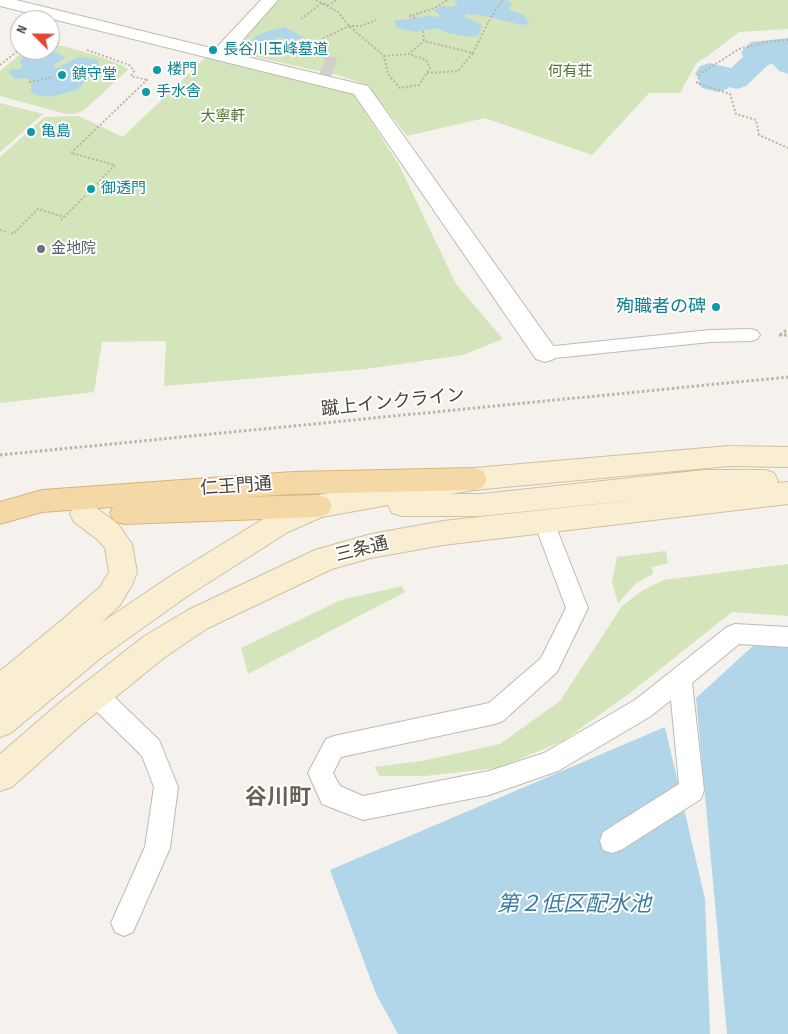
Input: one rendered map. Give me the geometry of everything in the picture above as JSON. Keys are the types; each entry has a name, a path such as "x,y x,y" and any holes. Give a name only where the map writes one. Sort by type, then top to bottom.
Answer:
{"main road":[{"path":"0,722 91,647 179,586 278,524 318,506 474,479 728,456 788,457"},
{"name":"仁王門通","path":"0,513 50,500 293,483 474,479"},
{"path":"0,513 37,516 318,506 481,504 723,480 788,484"},
{"name":"三条通","path":"0,775 95,694 154,647 198,619 325,559 371,546 443,533 788,492"},
{"path":"0,690 74,629 110,596 118,585 123,572 118,544 108,532 84,514"}],"street":[{"path":"0,0 361,90 545,353"},
{"path":"220,54 270,0"},
{"path":"334,68 349,72 348,86"}],"lane":[{"path":"545,353 710,336 751,335"},
{"path":"544,522 577,608 549,665 494,713 334,747 320,773 331,795 363,808 489,783 550,763 643,708 735,634 788,637"},
{"path":"612,841 692,790 680,679"},
{"path":"95,694 152,748 166,787 157,848 124,922"}],"path":[{"path":"316,0 338,12 349,26 384,56 388,74 400,88 419,85 430,68 426,60 409,54 384,56"},
{"path":"301,19 322,3 329,4 337,0"},
{"path":"415,18 410,16 435,8 448,0"},
{"path":"427,73 458,71 473,53 491,17 503,0"},
{"path":"301,55 307,46 349,26 361,26 376,20"},
{"path":"423,31 424,41"},
{"path":"788,40 767,42 739,49 700,74 697,83 730,94 736,114 756,120 759,135 788,148"},
{"path":"424,41 473,53"},
{"path":"409,54 424,41"},
{"path":"60,43 64,44"},
{"path":"79,48 129,65 134,71 131,76 148,79 71,153 115,166 97,184"},
{"path":"0,65 10,57"},
{"path":"29,82 53,77"},
{"path":"0,230 13,234 38,209 63,218 86,195"},
{"path":"779,335 788,329"},
{"name":"蹴上インクライン","path":"0,455 788,377"}],"green space":[{"name":"何有荘","path":"276,0 788,0 788,29 739,32 697,62 680,93 649,93 592,155 485,118 407,136 367,85 341,76 229,51"},
{"path":"60,46 95,55 128,69 83,111 75,114 66,114 0,96 0,71 13,60 60,60"},
{"name":"大寧軒","path":"207,56 353,93 399,165 456,284 503,339 463,355 366,369 164,386 166,341 102,342 94,392 0,403 0,157 44,117 79,116 123,137"},
{"path":"0,103 43,114 0,152"},
{"path":"666,551 668,563 652,567 653,574 636,583 618,603 612,582 617,557"},
{"path":"788,564 788,616 732,612 630,693 563,741 498,768 425,776 380,776 374,767 422,761 500,744 560,701 622,606 643,590 664,580"},
{"path":"402,586 405,592 248,674 241,648 341,600"}],"water":[{"path":"453,0 506,0 512,3 509,10 522,14 530,23 521,25 485,16 466,14 465,17 482,25 479,35 469,37 448,33 436,28 415,32 396,27 394,21 428,16 443,17 434,11 441,6 454,7 458,3"},
{"path":"284,27 304,37 291,42 280,37 261,46 252,41 254,37 265,32"},
{"path":"60,54 65,58 54,65 54,68 58,68 76,58 84,57 98,60 99,68 77,90 49,97 36,95 31,92 31,80 16,79 8,72 12,69 20,69 23,66 19,61 60,60"},
{"path":"754,645 788,648 788,1034 727,1034 696,698"},
{"name":"第２低区配水池","path":"665,727 705,899 710,1034 398,1034 376,994 330,870"}],"waterway":[{"path":"788,45 760,47 753,52 756,58 736,77 709,71 708,74 715,75 711,83 718,84 721,78 737,81 760,59 779,56 788,66"}],"tunnel":[{"path":"323,64 334,68"}],"place":[{"name":"長谷川玉峰墓道","path":"213,50"},
{"name":"楼門","path":"157,70"},
{"name":"鎮守堂","path":"62,75"},
{"name":"手水舎","path":"146,92"},
{"name":"亀島","path":"31,132"},
{"name":"御透門","path":"91,189"},
{"name":"金地院","path":"41,249"},
{"name":"殉職者の碑","path":"716,307"}],"district":[{"name":"谷川町","path":"278,798"}]}
